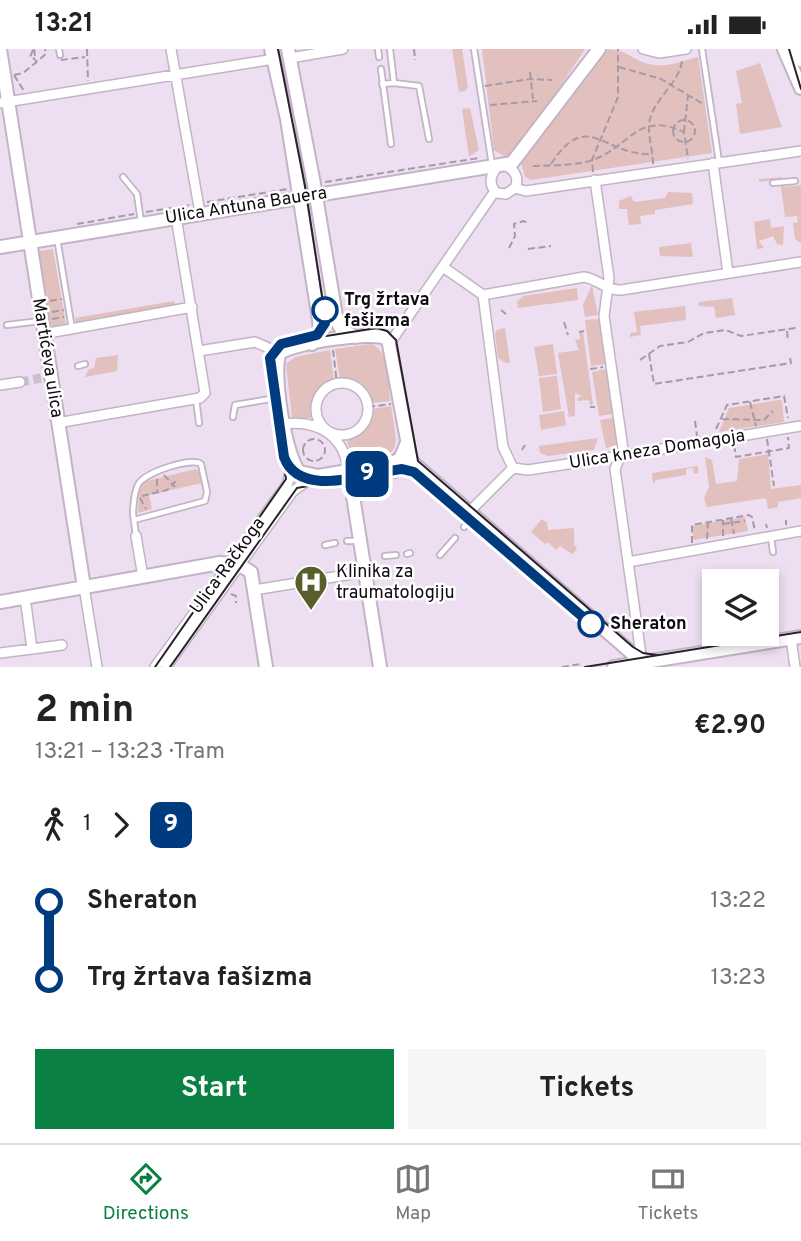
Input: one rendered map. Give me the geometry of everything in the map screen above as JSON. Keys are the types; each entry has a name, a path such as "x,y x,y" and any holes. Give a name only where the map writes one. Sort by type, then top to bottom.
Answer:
{"main road":[{"name":"Martićeva ulica","path":"1,49 4,102 29,242 46,318 43,334 84,587"},
{"path":"582,69 592,49"},
{"path":"517,159 599,49"},
{"path":"784,49 801,88"},
{"path":"797,49 801,60"},
{"path":"289,53 317,189 337,322 342,330 356,337"},
{"path":"273,54 320,327 318,337 312,344"},
{"name":"Ulica Antuna Bauera","path":"0,247 140,218 176,218 199,207 517,159"},
{"path":"406,445 403,456 394,463 315,476 303,474 291,462 276,366 280,353 312,344 356,337 379,335 390,342 406,445 414,464 642,665"},
{"path":"346,471 360,515 353,541 366,563 380,667"},
{"path":"9,603 84,587 235,564 250,571 266,667"},
{"path":"614,667 642,665 796,637"}],"street":[{"path":"171,49 199,207"},
{"path":"289,53 343,49"},
{"path":"643,49 659,53 682,52"},
{"path":"4,102 175,74 273,54"},
{"path":"495,191 491,180 495,163 512,169 516,183 526,191 594,177 801,151"},
{"path":"495,191 506,194 516,183 517,159"},
{"path":"716,163 728,273"},
{"path":"594,177 608,267 603,307 612,365 619,386 623,449 615,469 642,665"},
{"path":"390,342 495,191"},
{"path":"57,423 162,409 182,405 204,395 176,218"},
{"path":"482,295 584,277 619,291 801,263"},
{"path":"443,267 482,295 503,447 513,468 472,514"},
{"path":"594,279 608,267"},
{"path":"43,334 192,307"},
{"path":"199,351 255,341 280,353"},
{"path":"0,385 20,382"},
{"path":"349,384 360,390 368,407 367,418 357,430 323,437 317,417 318,400 328,387 349,384"},
{"path":"285,424 315,424 323,437 344,449 346,471"},
{"name":"Ulica kneza Domagoja","path":"513,468 528,470 801,426"},
{"name":"Ulica Račkoga","path":"166,667 225,583 245,545 289,481 291,462"},
{"name":"Ulica Račkoga","path":"155,667 297,487 315,476"},
{"path":"628,562 756,539 768,529 801,531"},
{"path":"136,536 143,577"},
{"path":"254,590 366,563"},
{"name":"Martićeva ulica","path":"84,587 97,667"},
{"path":"9,603 32,649"},
{"path":"795,667 796,637"},
{"path":"0,653 62,645"}],"lane":[{"path":"378,49 379,57"},
{"path":"390,49 394,83"},
{"path":"474,49 495,163"},
{"path":"702,49 716,163"},
{"path":"381,69 391,144"},
{"path":"382,84 419,86 429,139"},
{"path":"123,177 137,194 140,218"},
{"path":"773,183 795,181"},
{"name":"Martićeva ulica","path":"57,237 72,329"},
{"path":"7,325 46,318"},
{"path":"78,366 85,364"},
{"path":"199,423 204,395"},
{"path":"233,417 234,405 281,397"},
{"path":"134,520 205,501 207,492 199,462 162,469 138,484 134,520 136,536"},
{"path":"464,527 472,514"},
{"path":"768,529 773,552"},
{"path":"440,555 455,538"},
{"path":"324,545 335,543"},
{"path":"384,556 396,555"}],"path":[{"path":"25,92 13,75 36,64 46,54 45,49"},
{"path":"414,49 415,60"},
{"path":"594,177 592,160 618,97 618,49"},
{"path":"88,50 88,82"},
{"path":"60,52 61,61 87,57"},
{"path":"533,166 592,160 615,148 649,124 681,69 682,52"},
{"path":"35,59 36,64"},
{"path":"618,66 671,83 707,106"},
{"path":"530,72 533,99"},
{"path":"484,86 530,79 552,80"},
{"path":"688,95 684,132 688,160"},
{"path":"487,105 533,99 537,101"},
{"path":"674,127 681,121 687,121"},
{"path":"686,142 695,132 687,121"},
{"path":"649,124 674,127 684,132"},
{"path":"649,124 653,165"},
{"path":"674,127 677,139 686,142"},
{"path":"551,165 564,144 578,136 600,138 628,154 653,155"},
{"path":"317,189 495,163"},
{"path":"73,225 140,218 295,193"},
{"path":"509,248 514,236 514,224 524,221 529,224"},
{"path":"528,249 551,246"},
{"path":"46,302 63,299"},
{"path":"46,318 65,310"},
{"path":"501,310 506,314"},
{"path":"46,318 66,317"},
{"path":"564,322 568,335"},
{"path":"640,361 660,346 688,342 704,333 726,330 741,336 796,328"},
{"path":"786,329 788,341"},
{"path":"579,331 584,331"},
{"path":"671,338 672,344"},
{"path":"332,347 337,384"},
{"path":"649,354 654,384 791,363 790,358"},
{"path":"590,369 612,365"},
{"path":"716,429 727,405 750,401 784,396 788,418"},
{"path":"750,401 756,427"},
{"path":"368,407 394,403"},
{"path":"590,407 595,407"},
{"path":"721,419 755,421 766,419 772,411"},
{"path":"695,421 697,437"},
{"path":"734,445 736,457 769,452 789,448 788,436"},
{"path":"306,463 309,460 319,460 324,455 323,437 306,444 304,454 309,460"},
{"path":"767,439 774,486"},
{"path":"522,450 525,445"},
{"path":"162,469 175,487"},
{"path":"155,472 157,492"},
{"path":"357,484 411,474"},
{"path":"146,509 137,498 167,490 171,482"},
{"path":"693,550 690,526 723,519 751,516 756,539"},
{"path":"731,518 734,535"},
{"path":"723,519 723,537"},
{"path":"723,524 745,521"},
{"path":"707,540 708,522"},
{"path":"231,594 236,596 236,603"},
{"path":"609,621 626,613"},
{"path":"562,667 580,664"}],"shaded area":[{"path":"452,49 462,49 468,87 465,91 459,92"},
{"path":"482,49 585,49 517,153 507,158 494,150"},
{"path":"604,49 620,51 655,65 698,57 712,153 531,180 525,177 521,163"},
{"path":"760,63 782,127 740,134 736,104 742,103 736,71"},
{"path":"470,108 479,150 469,157 462,109"},
{"path":"782,177 781,182 784,182 785,187 801,185 801,243 795,239 793,223 798,222 797,216 785,217 780,179 759,182 759,179"},
{"path":"668,192 692,193 693,204 655,210 655,214 640,216 641,224 629,225 627,209 619,209 619,201 631,196 634,202 665,198"},
{"path":"770,219 771,228 784,226 783,245 777,244 773,236 759,241 764,248 757,249 754,222"},
{"path":"691,243 693,257 660,256 659,247"},
{"path":"53,249 66,325 52,327 39,251"},
{"path":"592,285 598,315 585,317 583,305"},
{"path":"577,288 578,300 518,308 517,302 523,296"},
{"path":"732,298 735,315 716,318 714,307 698,306 699,302"},
{"path":"174,301 177,307 76,323 75,318"},
{"path":"685,306 686,320 640,326 641,335 630,337 630,333 637,332 634,312"},
{"path":"599,319 606,364 591,366 585,320"},
{"path":"505,328 510,363 498,358 495,334 497,330"},
{"path":"583,332 593,405 590,405 589,400 578,401 577,398 582,396 575,393 575,416 569,417 558,353 579,350 575,340 580,339 579,333"},
{"path":"371,344 377,347 385,360 390,401 372,403 358,385 340,380 335,349"},
{"path":"553,344 557,374 539,376 534,347"},
{"path":"330,350 334,381 316,395 311,418 292,418 286,364 295,357"},
{"path":"118,355 117,371 85,377 89,369 94,368 96,358"},
{"path":"607,369 613,414 599,416 592,372"},
{"path":"557,376 561,409 543,412 539,378"},
{"path":"782,401 784,422 719,432 729,408"},
{"path":"391,406 395,434 393,449 381,456 353,461 347,441 365,431 373,409"},
{"path":"564,411 566,425 541,430 539,415"},
{"path":"614,418 617,445 606,448 600,420"},
{"path":"598,438 594,450 548,456 540,453 539,446"},
{"path":"768,454 771,489 801,485 801,498 778,502 778,507 768,509 766,498 707,507 704,498 709,487 705,457 712,460 716,484 737,481 739,459"},
{"path":"698,466 698,473 694,474 693,468 686,469 686,475 656,480 653,484 652,473"},
{"path":"196,469 200,472 202,483 149,495 152,509 138,513 139,491 146,481"},
{"path":"745,517 748,531 693,540 693,526"},
{"path":"542,519 547,523 548,530 574,528 574,545 577,549 572,554 560,546 556,550 531,532"}],"tunnel":[{"path":"20,382 41,378"}],"tram line":[{"path":"278,49 305,186 325,316 321,331 310,338"},
{"path":"789,49 801,89"},
{"name":"9","path":"325,310 325,323 317,335 281,344 272,351 270,358 269,366 284,457 291,472 302,479 320,482 402,469 414,472 591,624"},
{"path":"155,667 286,479 269,366 273,351 288,342 377,328 387,331 396,340 418,461 633,647 643,653 657,655"},
{"path":"170,667 297,488 402,469 414,472 432,486"},
{"path":"585,667 801,632"}],"place":[{"name":"Trg žrtava fašizma","path":"325,310"},
{"name":"Klinika za traumatologiju","path":"311,612"},
{"name":"Sheraton","path":"591,624"}]}
